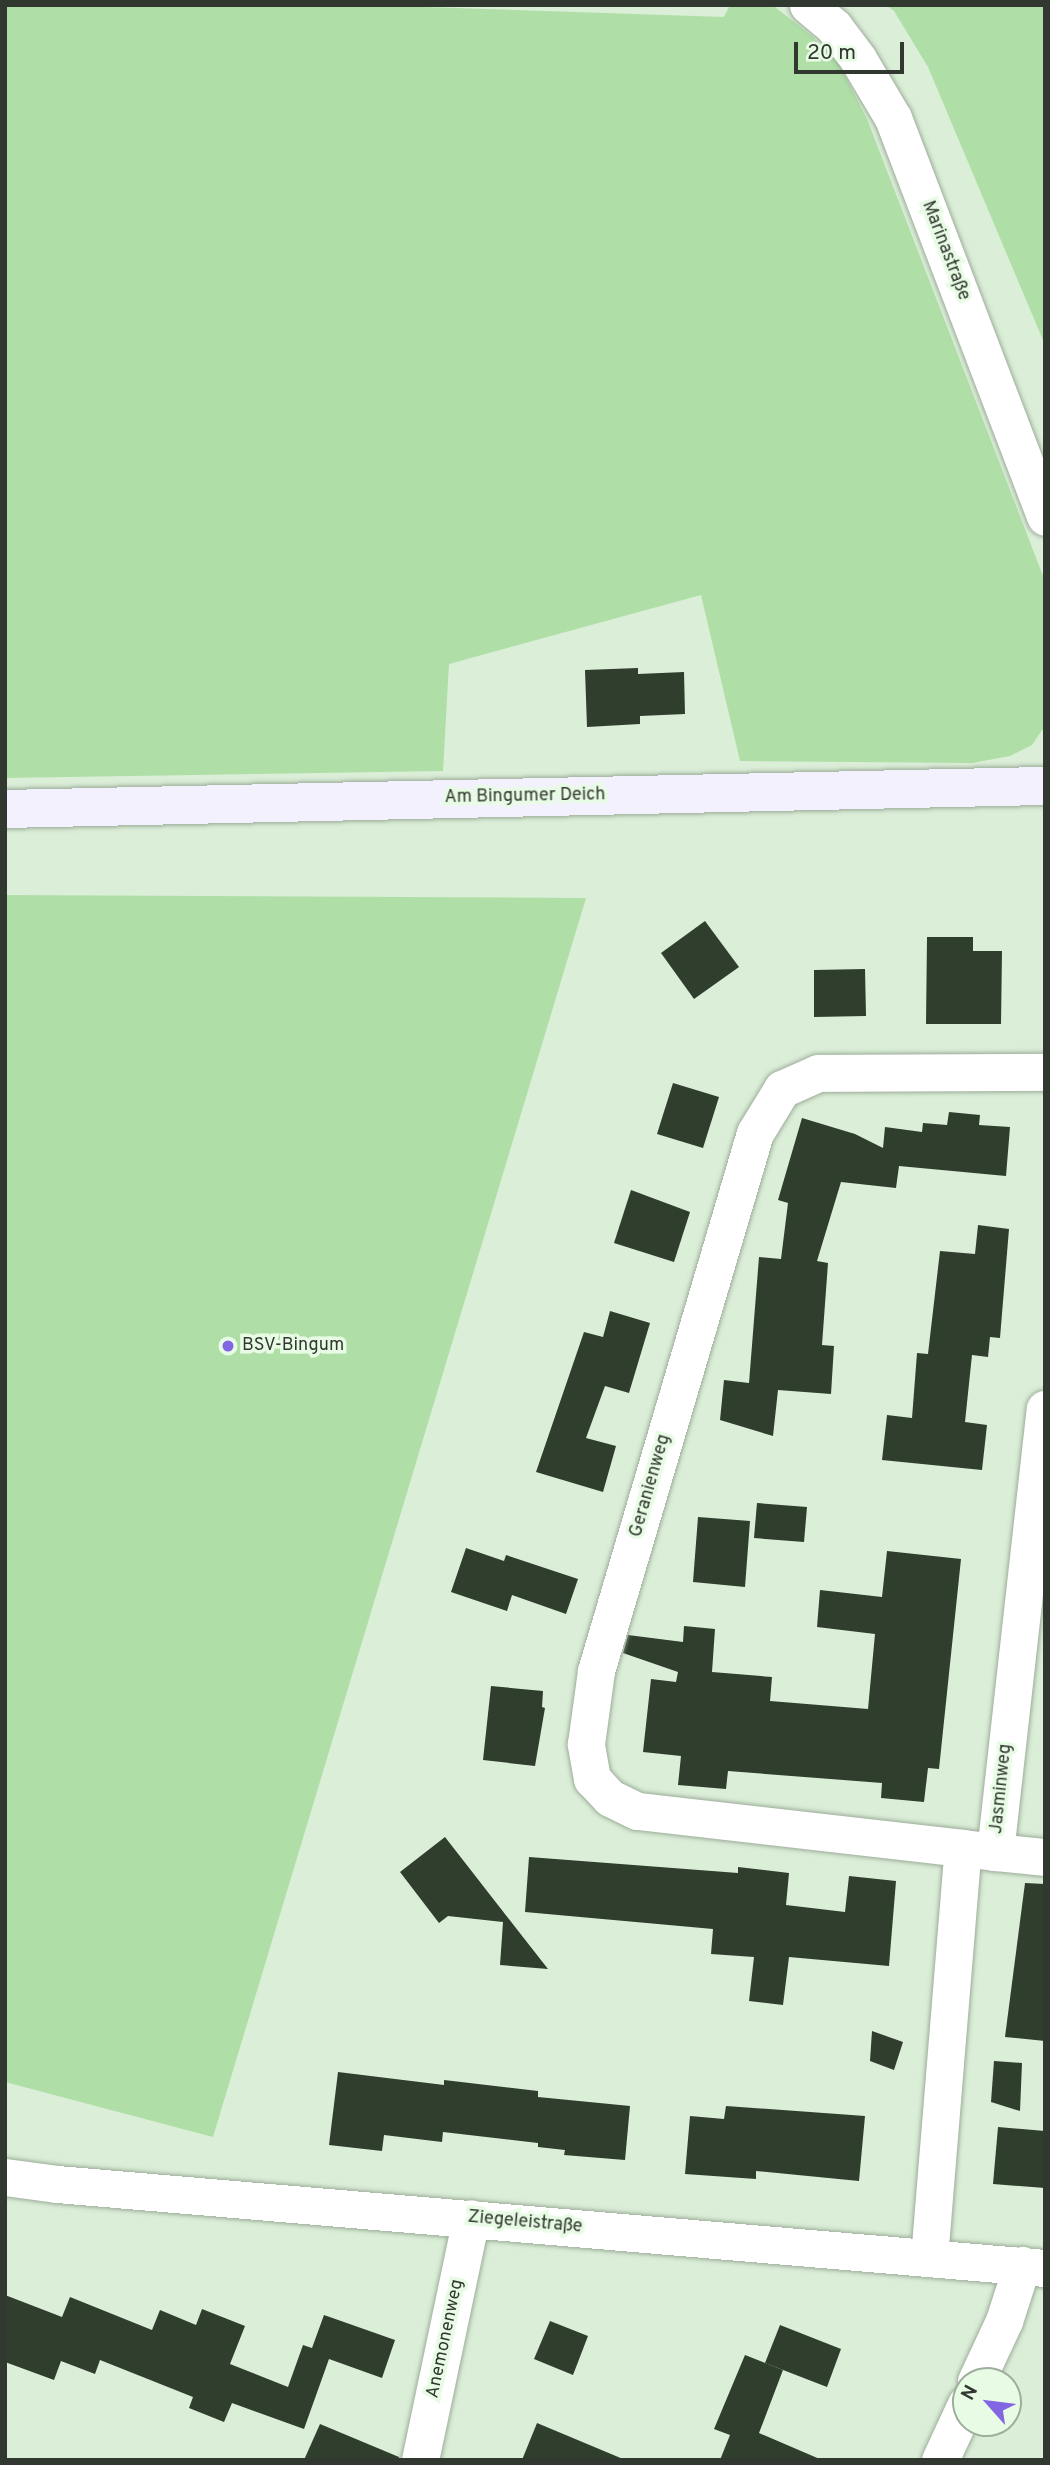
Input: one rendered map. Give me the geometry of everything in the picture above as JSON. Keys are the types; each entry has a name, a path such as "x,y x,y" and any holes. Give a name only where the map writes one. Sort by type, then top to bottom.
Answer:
{"main road":[{"name":"Am Bingumer Deich","path":"5,809 1045,786"}],"street":[{"name":"Marinastraße","path":"808,5 834,27 858,59 892,118 1045,517"},
{"name":"Geranienweg","path":"1045,1072 818,1073 782,1089 755,1133 596,1671 586,1744 592,1779 610,1798 637,1811 1045,1857"},
{"name":"Jasminweg","path":"929,2258 979,1850 1045,1409"},
{"name":"Ziegeleistraße","path":"5,2177 70,2186 1033,2266"},
{"name":"Anemonenweg","path":"420,2460 471,2218"},
{"path":"983,2367 1033,2266"},
{"path":"940,2460 952,2434"}],"green space":[{"path":"5,5 365,5 724,17 730,5 775,7 812,36 839,64 867,119 1045,581 1045,726 1032,745 1010,756 972,763 740,761 701,595 449,664 443,771 5,778"},
{"path":"886,5 1045,5 1045,345 928,67 894,11"},
{"name":"BSV-Bingum","path":"5,895 586,898 213,2137 5,2082"}],"building":[{"path":"638,668 638,674 684,672 685,714 640,716 640,724 587,727 585,670"},
{"path":"705,921 739,967 694,999 661,953"},
{"path":"927,937 973,937 973,951 1002,951 1001,1024 926,1024"},
{"path":"865,969 866,1016 814,1017 814,970"},
{"path":"673,1083 719,1097 703,1148 657,1134"},
{"path":"949,1112 980,1115 979,1125 1010,1127 1006,1176 899,1166 896,1188 841,1182 817,1261 828,1263 822,1345 834,1346 831,1394 778,1390 773,1436 720,1420 724,1380 749,1383 759,1257 781,1259 788,1203 778,1200 802,1118 855,1134 883,1148 885,1127 922,1132 923,1123 947,1125"},
{"path":"631,1190 690,1212 674,1262 614,1243"},
{"path":"978,1225 1009,1229 1000,1338 990,1337 988,1357 972,1355 965,1422 987,1425 982,1470 882,1460 887,1415 912,1418 917,1353 928,1354 940,1251 975,1254"},
{"path":"610,1311 650,1323 629,1393 605,1386 586,1438 616,1446 603,1492 536,1472 584,1332 603,1337"},
{"path":"757,1503 807,1507 804,1542 754,1538"},
{"path":"698,1517 750,1521 745,1587 693,1582"},
{"path":"466,1548 504,1561 506,1555 578,1579 566,1614 512,1595 507,1611 451,1592"},
{"path":"887,1551 961,1559 939,1769 928,1768 924,1802 881,1798 882,1783 728,1771 726,1789 678,1785 681,1756 643,1752 651,1679 676,1682 678,1672 623,1653 628,1635 683,1642 684,1626 715,1629 712,1672 772,1677 770,1701 868,1709 875,1634 817,1627 820,1590 882,1597"},
{"path":"491,1686 543,1691 542,1707 545,1708 535,1766 483,1760"},
{"path":"445,1837 548,1969 500,1965 503,1922 448,1916 439,1923 400,1872"},
{"path":"529,1857 738,1873 738,1867 789,1873 786,1905 845,1912 849,1876 896,1881 889,1966 789,1957 783,2005 749,2001 754,1957 711,1954 713,1929 525,1912"},
{"path":"1025,1883 1045,1884 1045,2041 1005,2037"},
{"path":"872,2031 903,2042 894,2070 870,2061"},
{"path":"994,2061 1022,2063 1020,2111 991,2102"},
{"path":"338,2072 444,2085 444,2080 538,2091 538,2097 630,2106 625,2160 564,2155 565,2150 538,2147 538,2143 443,2132 442,2142 384,2135 382,2151 329,2145"},
{"path":"726,2106 865,2116 859,2181 756,2171 756,2179 685,2174 690,2116 724,2119"},
{"path":"998,2127 1045,2131 1045,2188 993,2184"},
{"path":"5,2295 62,2317 70,2297 152,2330 160,2310 196,2325 202,2309 245,2326 230,2364 288,2387 303,2345 312,2348 324,2315 395,2340 382,2378 329,2359 304,2429 232,2403 224,2422 189,2408 193,2397 100,2360 95,2374 61,2361 54,2380 5,2362"},
{"path":"550,2321 588,2336 573,2375 534,2359"},
{"path":"780,2325 841,2349 827,2387 765,2363"},
{"path":"745,2355 783,2370 759,2433 822,2460 720,2460 730,2435 714,2429"},
{"path":"537,2423 623,2459 623,2460 522,2460"},
{"path":"320,2424 399,2457 400,2460 304,2460"}],"place":[{"name":"BSV-Bingum","path":"228,1346"}]}
